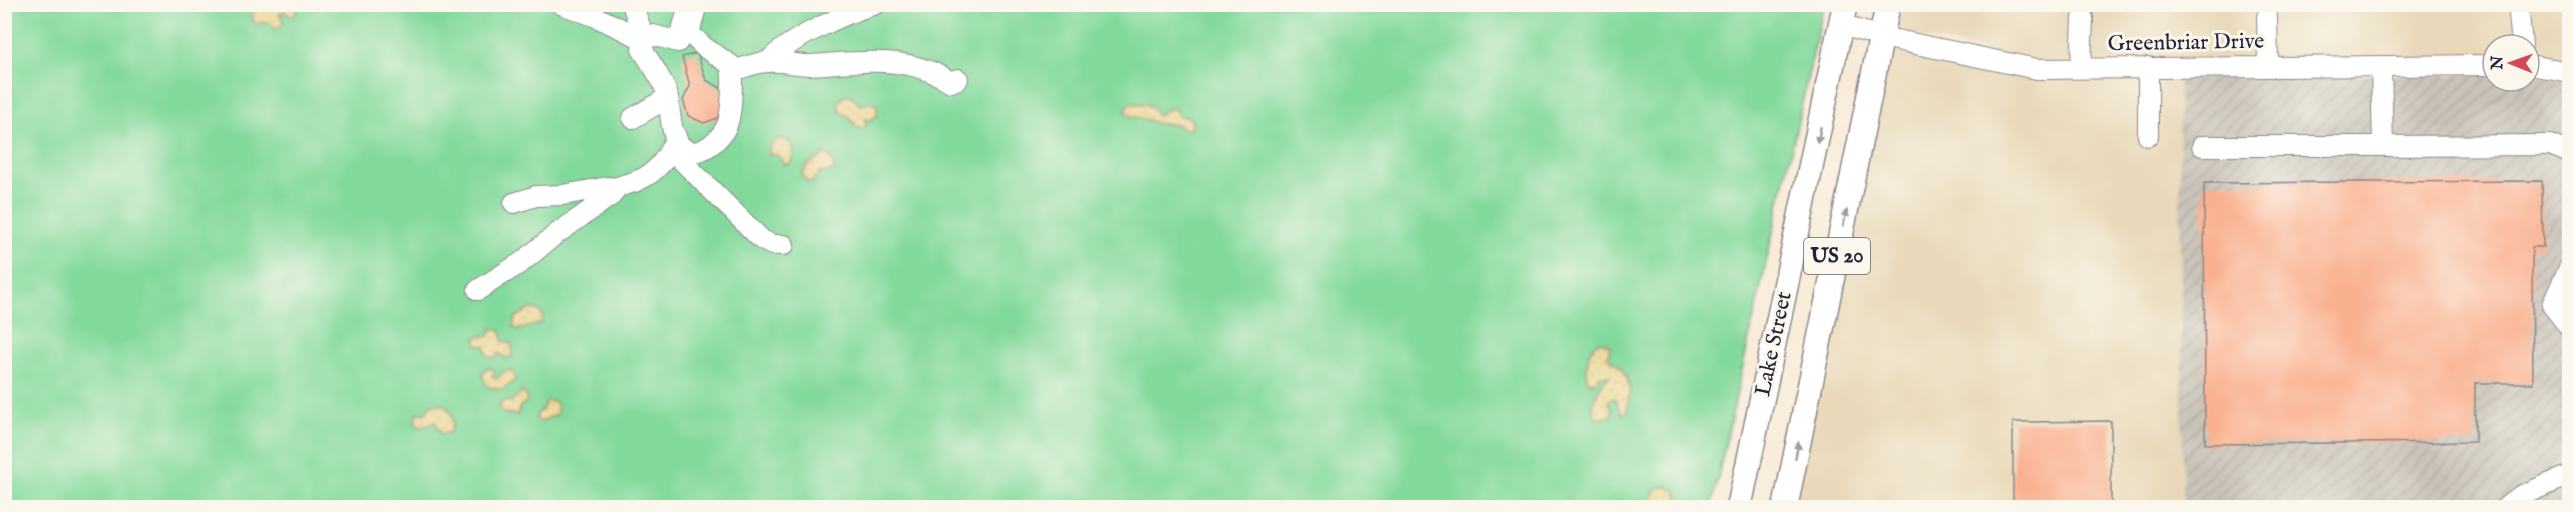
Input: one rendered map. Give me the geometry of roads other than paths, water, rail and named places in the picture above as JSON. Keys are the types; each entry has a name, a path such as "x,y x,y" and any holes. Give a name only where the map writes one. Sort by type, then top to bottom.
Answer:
{"main road":[{"name":"Lake Street","path":"1785,507 1888,4"},
{"name":"Lake Street","path":"1739,507 1843,15"}],"lane":[{"path":"561,4 594,16 645,40"},
{"path":"478,290 522,262 555,235 606,200 616,189 633,183 659,168 673,143 669,103 660,76 642,49 645,40 632,4"},
{"path":"645,40 653,35 678,42 690,4"},
{"path":"673,143 694,153 701,152 727,126 730,111 731,66 704,47 690,33 696,4"},
{"path":"768,62 773,56 799,39 856,10 876,4"},
{"path":"2518,4 2521,33"},
{"name":"Greenbriar Drive","path":"1843,15 1882,37 2037,69 2268,65 2381,67 2481,65"},
{"path":"2267,17 2268,65"},
{"path":"2081,68 2083,18"},
{"path":"732,71 768,62 806,65 870,61 905,63 926,68 951,82 958,79"},
{"path":"2148,67 2148,136"},
{"path":"2381,67 2383,146"},
{"path":"2541,67 2570,72"},
{"path":"633,117 662,101 669,103"},
{"path":"673,143 762,240 772,245 784,245"},
{"path":"2202,146 2550,146 2570,153"},
{"path":"514,203 536,196 563,195 608,187 616,189"},
{"path":"2568,322 2552,305 2570,266"},
{"path":"2505,507 2520,496 2568,479"}]}
